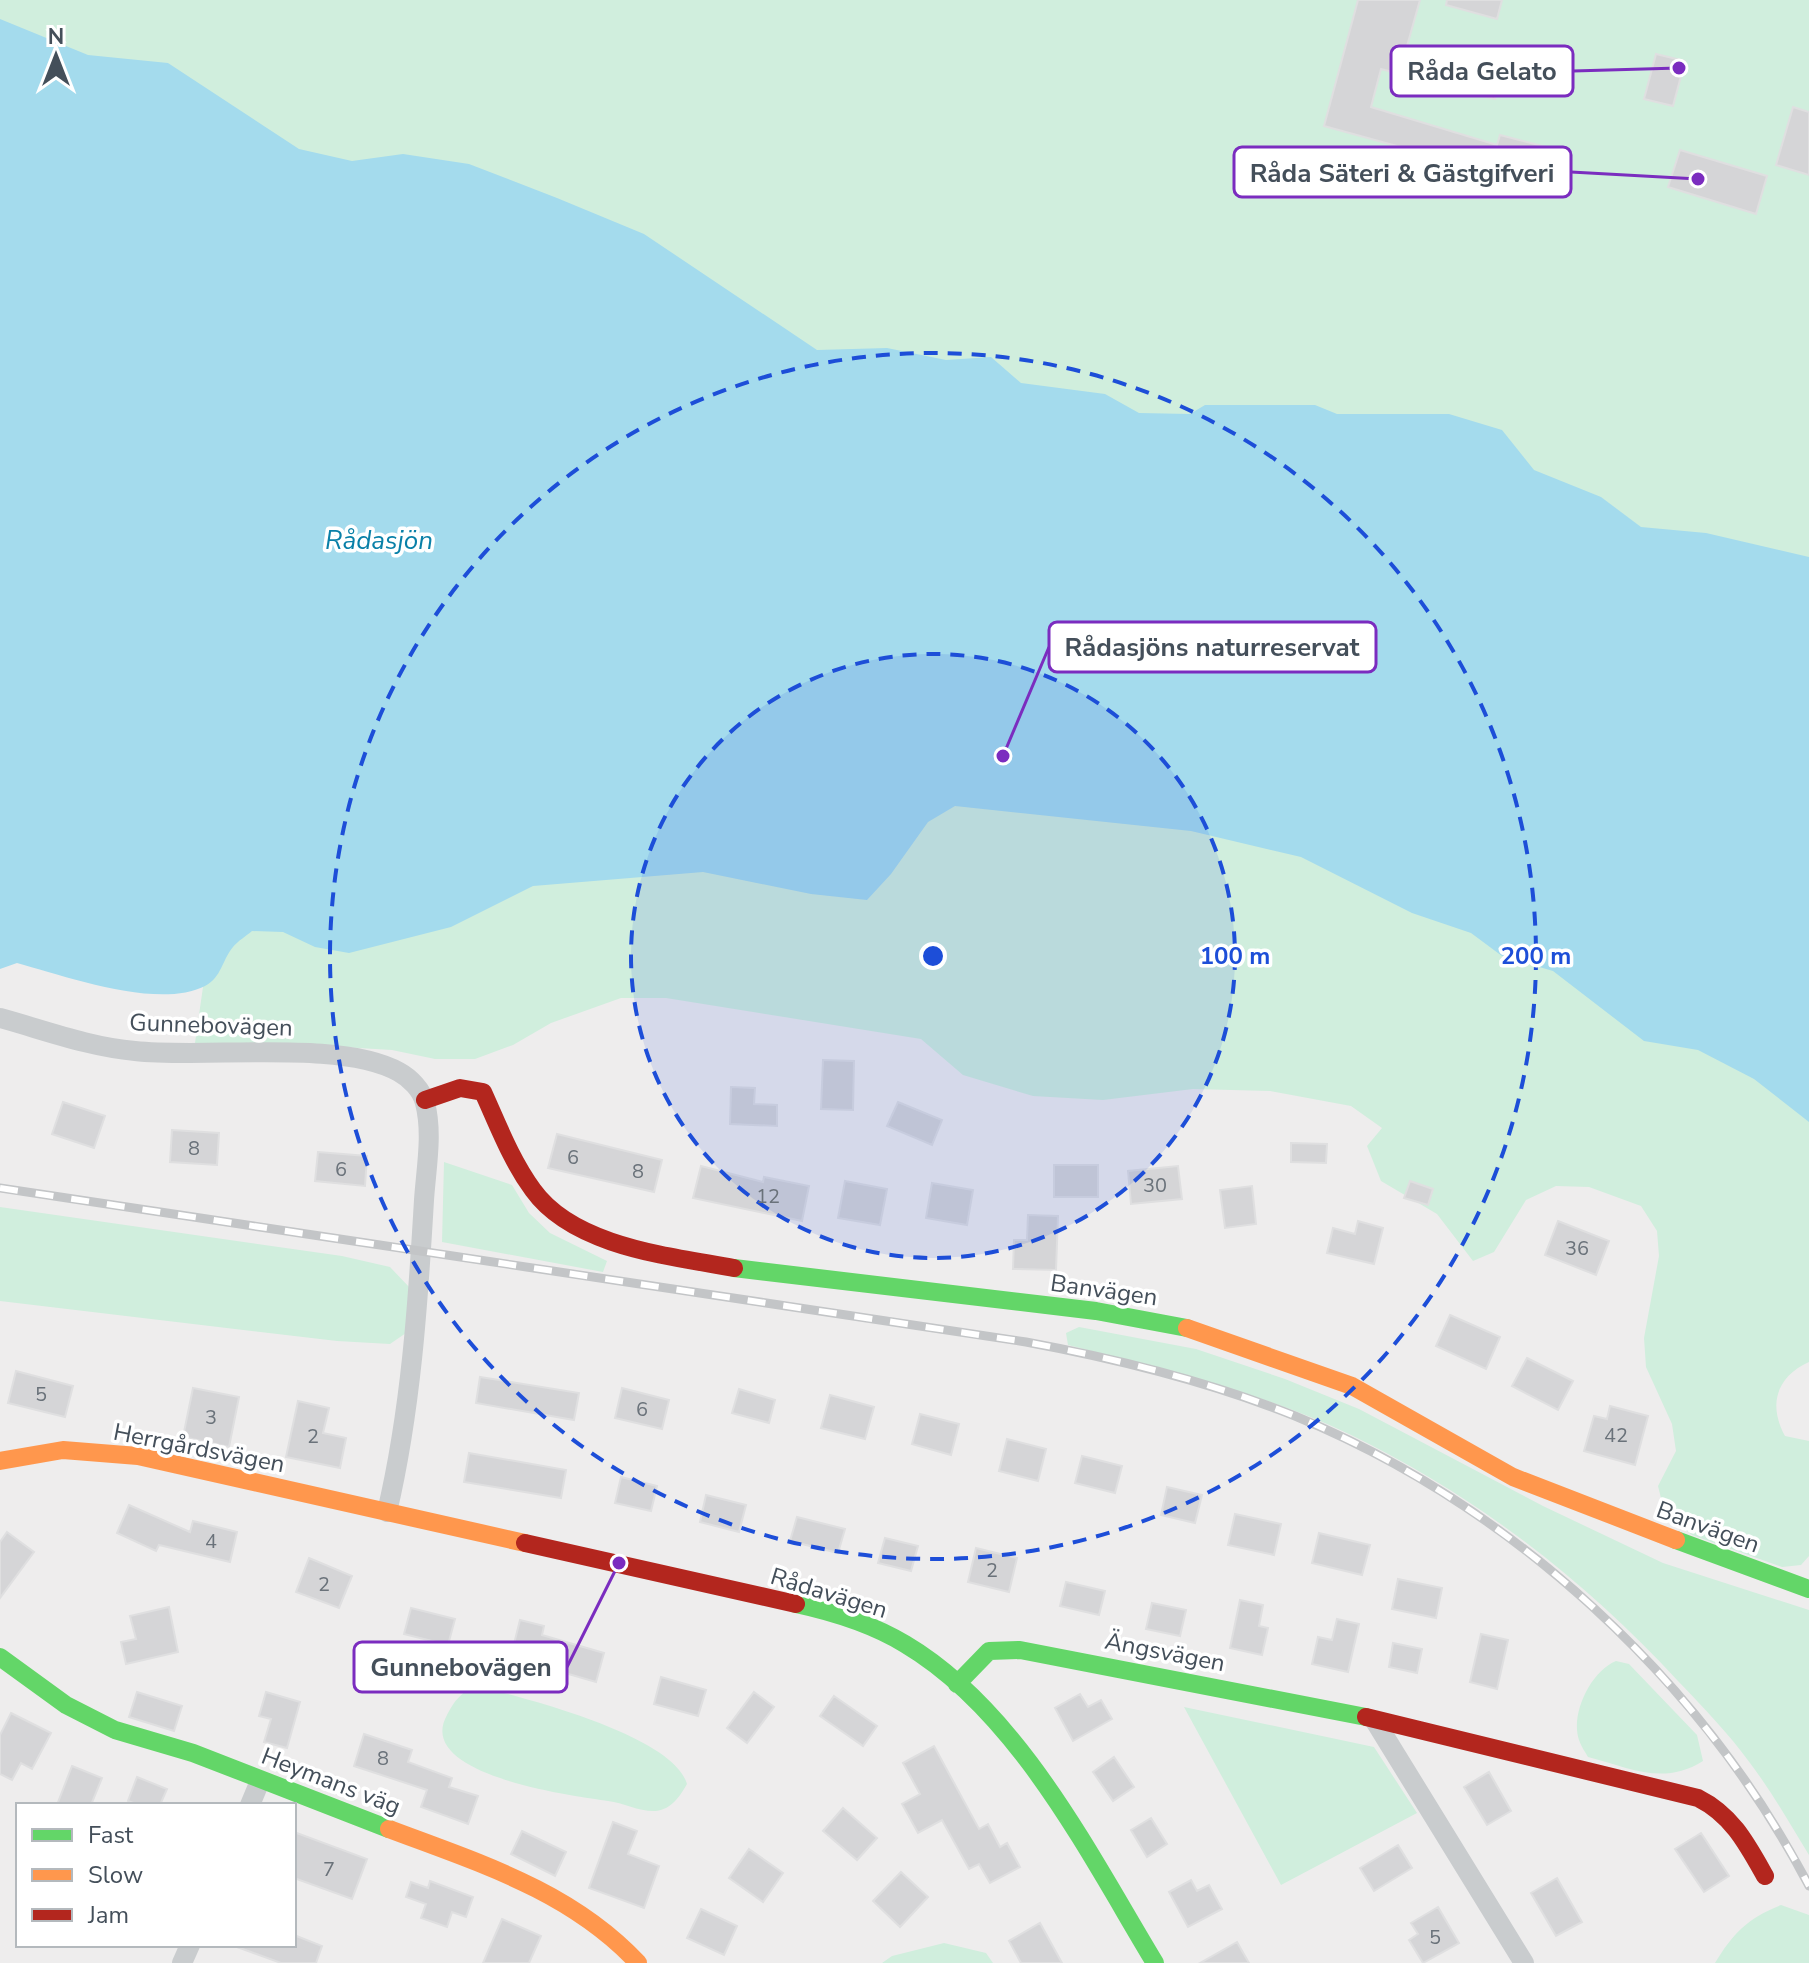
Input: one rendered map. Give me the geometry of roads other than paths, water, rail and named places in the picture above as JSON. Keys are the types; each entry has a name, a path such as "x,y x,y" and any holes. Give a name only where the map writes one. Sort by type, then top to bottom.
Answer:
{"street":[{"name":"Gunnebovägen","path":"0,1018 49,1034 132,1051 190,1055 329,1055 372,1061 412,1081 425,1100"},
{"name":"Banvägen","path":"425,1100 455,1086 483,1092 516,1165 535,1194 582,1231 614,1244 733,1268 1096,1311 1161,1321 1220,1337 1352,1386 1513,1477 1558,1497 1809,1589"},
{"path":"387,1512 407,1396 415,1318 428,1126 425,1100"},
{"name":"Herrgårdsvägen","path":"0,1461 63,1450 138,1456 387,1512"},
{"name":"Rådavägen","path":"387,1512 810,1607 890,1636 916,1651 957,1684 994,1720 1028,1763 1155,1963"},
{"name":"Ängsvägen","path":"957,1684 989,1651 1020,1650 1375,1721 1696,1795 1734,1820 1765,1876"},
{"name":"Heymans väg","path":"0,1657 31,1684 121,1733 153,1746 193,1753 468,1858 545,1892 605,1930 638,1963"},
{"path":"1375,1721 1524,1963"},
{"path":"251,1803 260,1781"}],"water":[{"name":"Rådasjön","path":"0,19 88,55 168,63 299,149 352,161 403,154 469,164 557,198 644,234 817,350 887,348 946,360 991,357 1021,383 1105,394 1139,413 1190,414 1205,405 1315,405 1337,414 1449,414 1502,430 1534,470 1601,497 1641,527 1706,533 1809,557 1809,1122 1754,1079 1698,1050 1644,1041 1553,971 1502,956 1471,933 1412,913 1301,857 1191,831 955,806 928,822 891,874 867,900 811,894 703,872 533,886 451,927 349,953 315,947 283,932 252,931 233,947 211,982 185,992 138,993 17,963 0,969"}],"railway":[{"path":"0,1188 1026,1342 1162,1372 1295,1416 1375,1453 1451,1498 1524,1549 1592,1607 1656,1670 1714,1738 1765,1810 1809,1886"}],"place":[{"name":"Råda Gelato","path":"1679,68"},
{"name":"Råda Säteri & Gästgifveri","path":"1698,179"},
{"name":"Rådasjöns naturreservat","path":"1003,756"},
{"name":"Gunnebovägen","path":"619,1563"}]}
